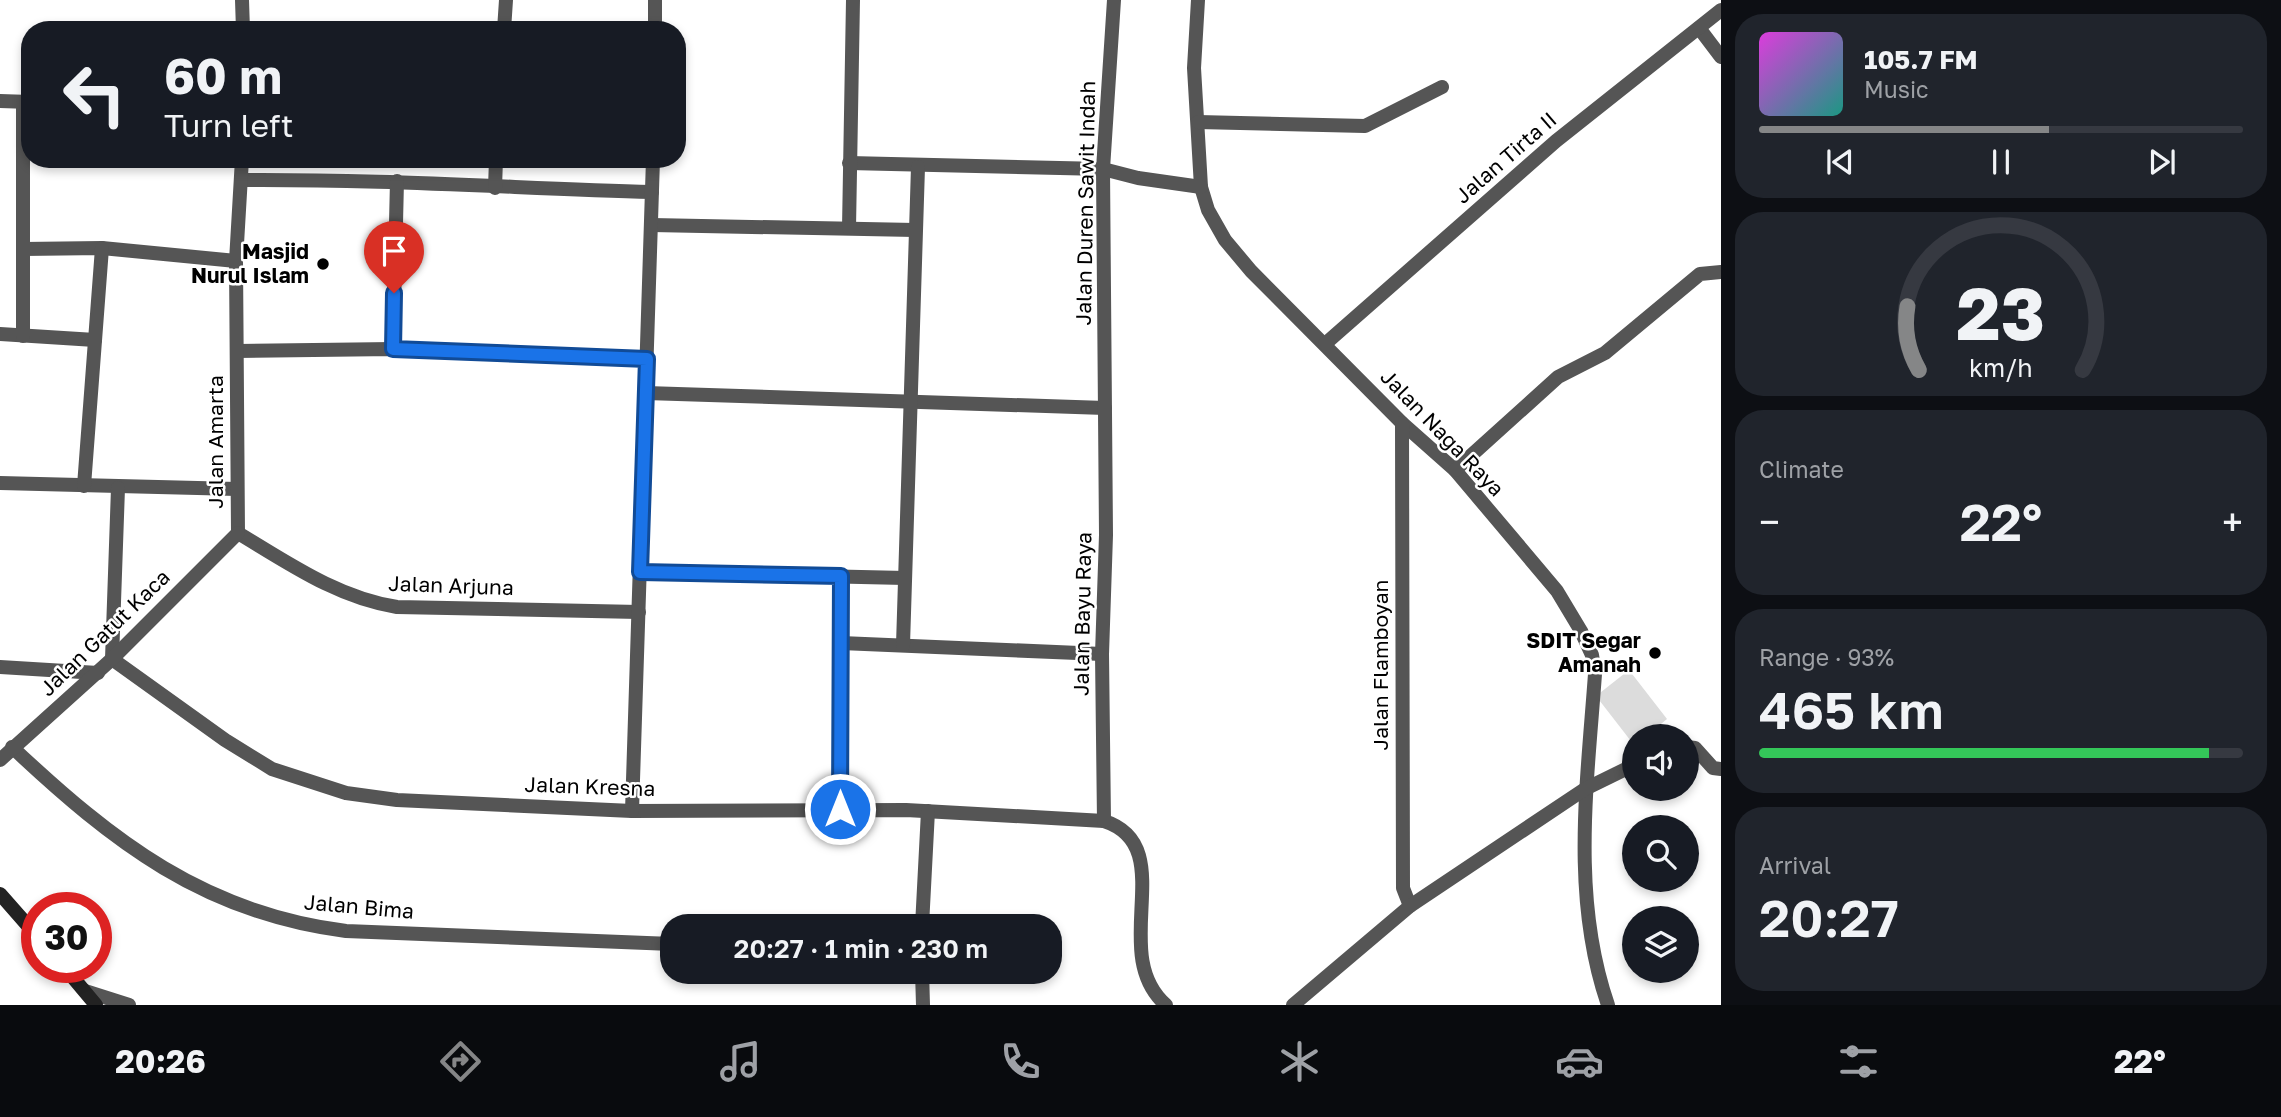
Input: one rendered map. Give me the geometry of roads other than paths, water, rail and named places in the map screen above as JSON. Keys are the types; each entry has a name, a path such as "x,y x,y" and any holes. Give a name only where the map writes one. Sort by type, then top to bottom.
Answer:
{"street":[{"path":"242,0 243,21"},
{"path":"505,21 506,0"},
{"path":"655,0 655,21"},
{"path":"849,229 853,0"},
{"name":"Jalan Duren Sawit Indah","path":"1105,408 1103,169 1114,0"},
{"name":"Jalan Naga Raya","path":"1198,0 1195,68 1201,187 1208,210 1225,240 1251,271 1402,423 1455,470 1557,591 1592,656 1595,674 1586,789 1583,890 1608,1005"},
{"name":"Jalan Tirta II","path":"1325,344 1556,141 1721,10"},
{"path":"1699,28 1721,57"},
{"path":"1198,122 1365,126 1442,87"},
{"path":"0,101 21,102"},
{"path":"849,163 918,167 1103,169 1138,178 1201,187"},
{"path":"903,645 918,167"},
{"path":"23,336 25,168"},
{"name":"Jalan Amarta","path":"237,533 236,261 242,168"},
{"path":"495,188 496,168"},
{"path":"632,811 653,168"},
{"path":"241,180 397,181 495,188 652,192"},
{"path":"393,349 397,181"},
{"path":"652,225 915,230"},
{"path":"23,249 102,248 236,261"},
{"path":"84,486 102,248"},
{"path":"1455,470 1558,377 1605,353 1700,274 1721,272"},
{"path":"0,334 95,340"},
{"name":"Jalan Amarta","path":"237,351 393,349 647,359"},
{"path":"646,393 1105,408"},
{"name":"Jalan Bayu Raya","path":"1104,821 1102,654 1106,535 1105,408"},
{"name":"Jalan Flamboyan","path":"1402,423 1403,888 1410,905"},
{"path":"0,483 237,489"},
{"path":"112,659 118,488"},
{"name":"Jalan Gatut Kaca","path":"0,760 98,673 237,533"},
{"name":"Jalan Arjuna","path":"237,533 330,586 368,603 397,607 639,612"},
{"path":"640,572 905,578"},
{"path":"840,809 841,576"},
{"path":"841,643 1102,654"},
{"name":"Jalan Kresna","path":"112,659 225,740 272,769 313,785 346,793 397,800 632,811 840,809 1104,821"},
{"path":"0,667 98,673"},
{"name":"Jalan Bima","path":"12,747 83,813 168,873 256,913 307,926 345,931 660,944"},
{"path":"1699,752 1713,768 1721,769"},
{"path":"1293,1005 1410,905 1586,789 1622,771"},
{"path":"923,914 928,811"},
{"path":"1104,821 1125,831 1142,856 1140,961 1146,982 1166,1005"},
{"path":"0,894 21,918"},
{"path":"78,983 96,1005"},
{"path":"922,984 923,1005"},
{"path":"85,991 129,1005"}],"place":[{"name":"Masjid Nurul Islam","path":"323,264"},
{"name":"SDIT Segar Amanah","path":"1655,653"}]}
